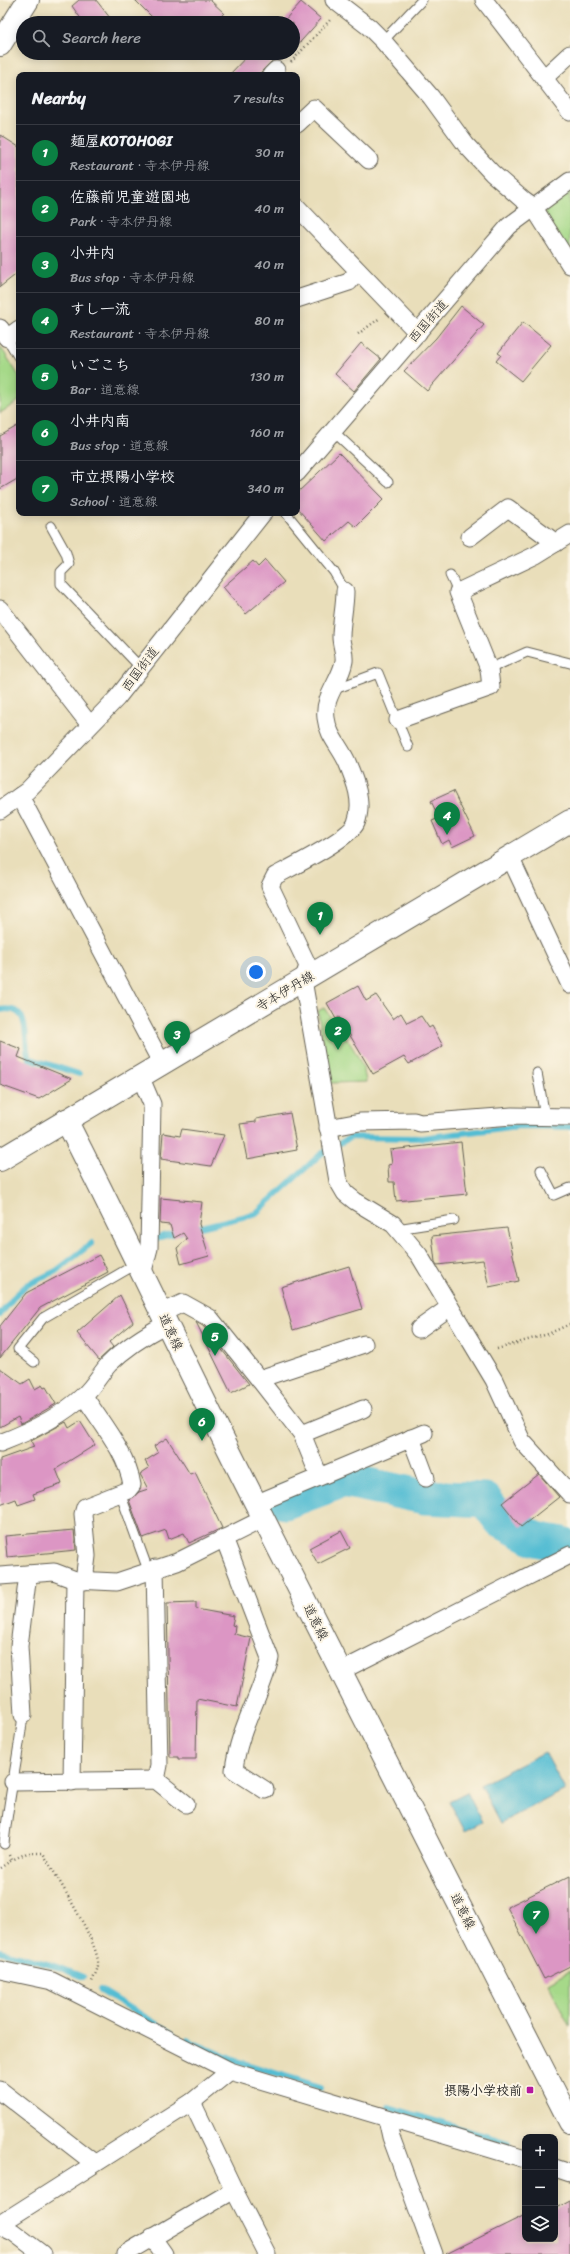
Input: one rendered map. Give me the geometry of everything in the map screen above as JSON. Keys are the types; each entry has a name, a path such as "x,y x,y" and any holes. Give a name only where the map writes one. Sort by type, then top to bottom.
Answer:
{"main road":[{"path":"18,16 28,0"},
{"path":"0,45 16,19"},
{"name":"寺本伊丹線","path":"0,1160 570,821"},
{"name":"道意線","path":"66,1120 141,1267 164,1318 259,1512 570,2122"}],"street":[{"path":"484,0 570,112"},
{"path":"339,3 383,42 431,97 466,145 492,173 534,208 570,265"},
{"path":"544,78 570,54"},
{"path":"300,121 314,108 369,160"},
{"name":"西国街道","path":"300,465 334,432 509,226 570,181"},
{"path":"300,210 418,333"},
{"path":"300,297 349,282 358,271"},
{"path":"398,720 491,687 489,669 458,592 524,566 563,538 503,502 470,537"},
{"name":"西国街道","path":"0,810 20,796 117,698 261,516"},
{"path":"345,591 345,605 341,637 344,660 327,701 326,718 330,736 345,757 355,780 360,805 356,824 341,839 275,876 270,886 308,966 303,980 338,1181 345,1193 355,1201 393,1224 419,1255 494,1380 522,1441 570,1494"},
{"path":"0,608 90,725"},
{"path":"20,796 162,1064"},
{"path":"510,857 570,983"},
{"path":"140,1076 152,1104 149,1248 141,1267"},
{"path":"328,1128 360,1122 414,1121 420,1123 545,1116 570,1117"},
{"path":"0,1443 42,1424 84,1396 109,1364 183,1303 210,1318 259,1379 302,1434 319,1476"},
{"path":"419,1329 450,1307"},
{"path":"259,1379 353,1342"},
{"path":"72,1782 79,1580 87,1556 83,1514 85,1507 120,1494 128,1490 132,1485 130,1475 123,1458 84,1396"},
{"path":"302,1434 363,1409"},
{"path":"0,1576 54,1572 79,1580 117,1582 152,1569 177,1562 224,1538 259,1512 372,1446 417,1435 426,1478"},
{"path":"224,1538 270,1658 267,1673 250,1711 236,1758 234,1770 265,1790"},
{"path":"341,1671 570,1555"},
{"path":"152,1569 159,1765 156,1780"},
{"path":"23,1715 18,1646 28,1574"},
{"path":"13,1782 156,1780 186,1804"},
{"path":"0,1970 52,1981 230,2071 387,2120 522,2158"},
{"path":"42,2254 13,2232 0,2225 94,2163 192,2102 230,2071"},
{"path":"0,2090 94,2163"},
{"path":"192,2102 234,2190 267,2254"},
{"path":"387,2120 391,2137 434,2254"},
{"path":"558,2169 570,2173"},
{"path":"125,2254 234,2190"},
{"path":"152,2237 164,2254"}],"lane":[{"path":"383,42 422,0"},
{"path":"9,332 16,350"},
{"path":"334,432 388,482"},
{"path":"288,516 334,572 345,591"},
{"path":"51,526 66,553 69,564 61,572 61,584 140,667"},
{"path":"450,575 458,592"},
{"path":"489,669 527,652 570,663"},
{"path":"332,690 378,673 408,747"},
{"path":"537,1073 545,1116"},
{"path":"541,1170 554,1195 570,1188"},
{"path":"397,1229 454,1220"},
{"path":"34,1362 18,1349 43,1318 141,1267"},
{"path":"120,1494 152,1569"},
{"path":"4,1844 7,1805 17,1762 23,1715"}],"path":[{"path":"300,50 339,3"},
{"path":"277,72 283,70 291,60"},
{"path":"358,334 394,307"},
{"path":"478,1355 548,1334 570,1324"},
{"path":"4,1844 12,1860"},
{"path":"0,1868 27,1853 43,1853 76,1912 98,1960 99,1966 86,1997"}],"green space":[{"path":"570,186 570,255 545,214 544,206"},
{"path":"0,346 16,371 16,403 0,413"},
{"path":"324,1008 350,1043 360,1062 366,1082 329,1083 318,1011"},
{"path":"570,1971 570,2027 548,1983"}],"water":[{"path":"545,1752 565,1790 500,1823 480,1785"},
{"path":"467,1792 482,1822 465,1831 449,1801"}],"building":[{"path":"79,0 96,0 109,16 79,16 72,6"},
{"path":"135,0 210,0 224,13 221,16 151,16"},
{"path":"301,2 321,19 300,42 300,16 288,16"},
{"path":"243,60 273,60 261,72 232,72"},
{"path":"0,135 16,145 16,274 0,287"},
{"path":"461,306 484,325 427,391 404,371 436,338"},
{"path":"523,322 551,345 521,381 496,361 501,355 498,353"},
{"path":"361,343 381,359 354,391 335,374"},
{"path":"16,427 16,480 0,489 0,436"},
{"path":"339,453 384,499 356,527 349,521 326,541 300,511 300,490"},
{"path":"265,560 284,582 246,614 223,587 253,561 258,567"},
{"path":"453,791 475,836 452,847 449,840 442,844 432,821 439,818 431,801"},
{"path":"358,986 366,1001 376,995 393,1019 401,1013 407,1023 421,1016 429,1028 432,1026 443,1046 409,1064 404,1057 373,1074 339,1017 336,1019 327,1003"},
{"path":"0,1041 21,1049 18,1057 72,1079 39,1099 0,1085"},
{"path":"290,1113 297,1150 247,1159 240,1124 256,1122 256,1119"},
{"path":"182,1129 224,1135 211,1166 161,1159 163,1133 180,1136"},
{"path":"461,1142 467,1194 396,1201 394,1182 389,1182 388,1165 392,1164 390,1150"},
{"path":"161,1198 202,1202 199,1224 209,1256 181,1264 177,1248 187,1239 183,1233 174,1238 170,1225 160,1224"},
{"path":"507,1228 519,1281 489,1287 483,1260 437,1265 435,1262 432,1236"},
{"path":"99,1255 108,1272 40,1308 0,1358 0,1326 26,1293"},
{"path":"349,1266 362,1309 293,1330 281,1287"},
{"path":"120,1295 133,1322 109,1342 113,1347 99,1360 77,1333"},
{"path":"196,1322 203,1326 249,1384 231,1393"},
{"path":"0,1368 22,1384 30,1379 35,1389 42,1385 44,1388 46,1387 56,1404 21,1424 18,1417 0,1427"},
{"path":"80,1421 95,1445 56,1469 62,1484 33,1494 35,1499 18,1505 16,1499 0,1505 0,1459 34,1447 31,1441 66,1422 69,1428"},
{"path":"167,1438 190,1474 195,1472 222,1528 189,1543 184,1533 169,1539 166,1530 143,1538 129,1500 139,1492 148,1489 140,1474 149,1468 145,1461 158,1453 154,1446"},
{"path":"539,1474 559,1497 521,1527 502,1503"},
{"path":"74,1530 76,1550 7,1557 5,1536"},
{"path":"341,1531 350,1548 318,1564 309,1548"},
{"path":"196,1602 196,1609 234,1616 232,1625 235,1626 234,1634 251,1638 237,1707 197,1699 196,1759 178,1759 178,1757 170,1757 167,1603"},
{"path":"570,1876 570,1966 544,1979 507,1907"},
{"path":"570,2201 570,2254 446,2254 522,2216 522,2242 558,2242 558,2207"}],"waterway":[{"path":"0,1010 11,1010 18,1012 22,1018 25,1025 29,1058 79,1074"},
{"path":"192,1229 255,1214 321,1154 351,1137 422,1138 519,1126 570,1127"},
{"path":"156,1238 180,1232"},
{"path":"0,1315 14,1297 27,1285 56,1271 92,1243"},
{"path":"285,1502 344,1480 425,1497 485,1500 501,1521 536,1539 562,1544"},
{"path":"0,1951 58,1967 83,1977"},
{"path":"101,1990 173,2034"},
{"path":"187,2040 233,2060 321,2087"},
{"path":"389,2107 509,2143"}],"place":[{"name":"すし一流","path":"447,835"},
{"name":"麺屋KOTOHOGI","path":"320,935"},
{"name":"佐藤前児童遊園地","path":"338,1050"},
{"name":"小井内","path":"177,1054"},
{"name":"いごこち","path":"215,1356"},
{"name":"小井内南","path":"202,1441"},
{"name":"市立摂陽小学校","path":"536,1934"},
{"name":"摂陽小学校前","path":"530,2090"}]}
